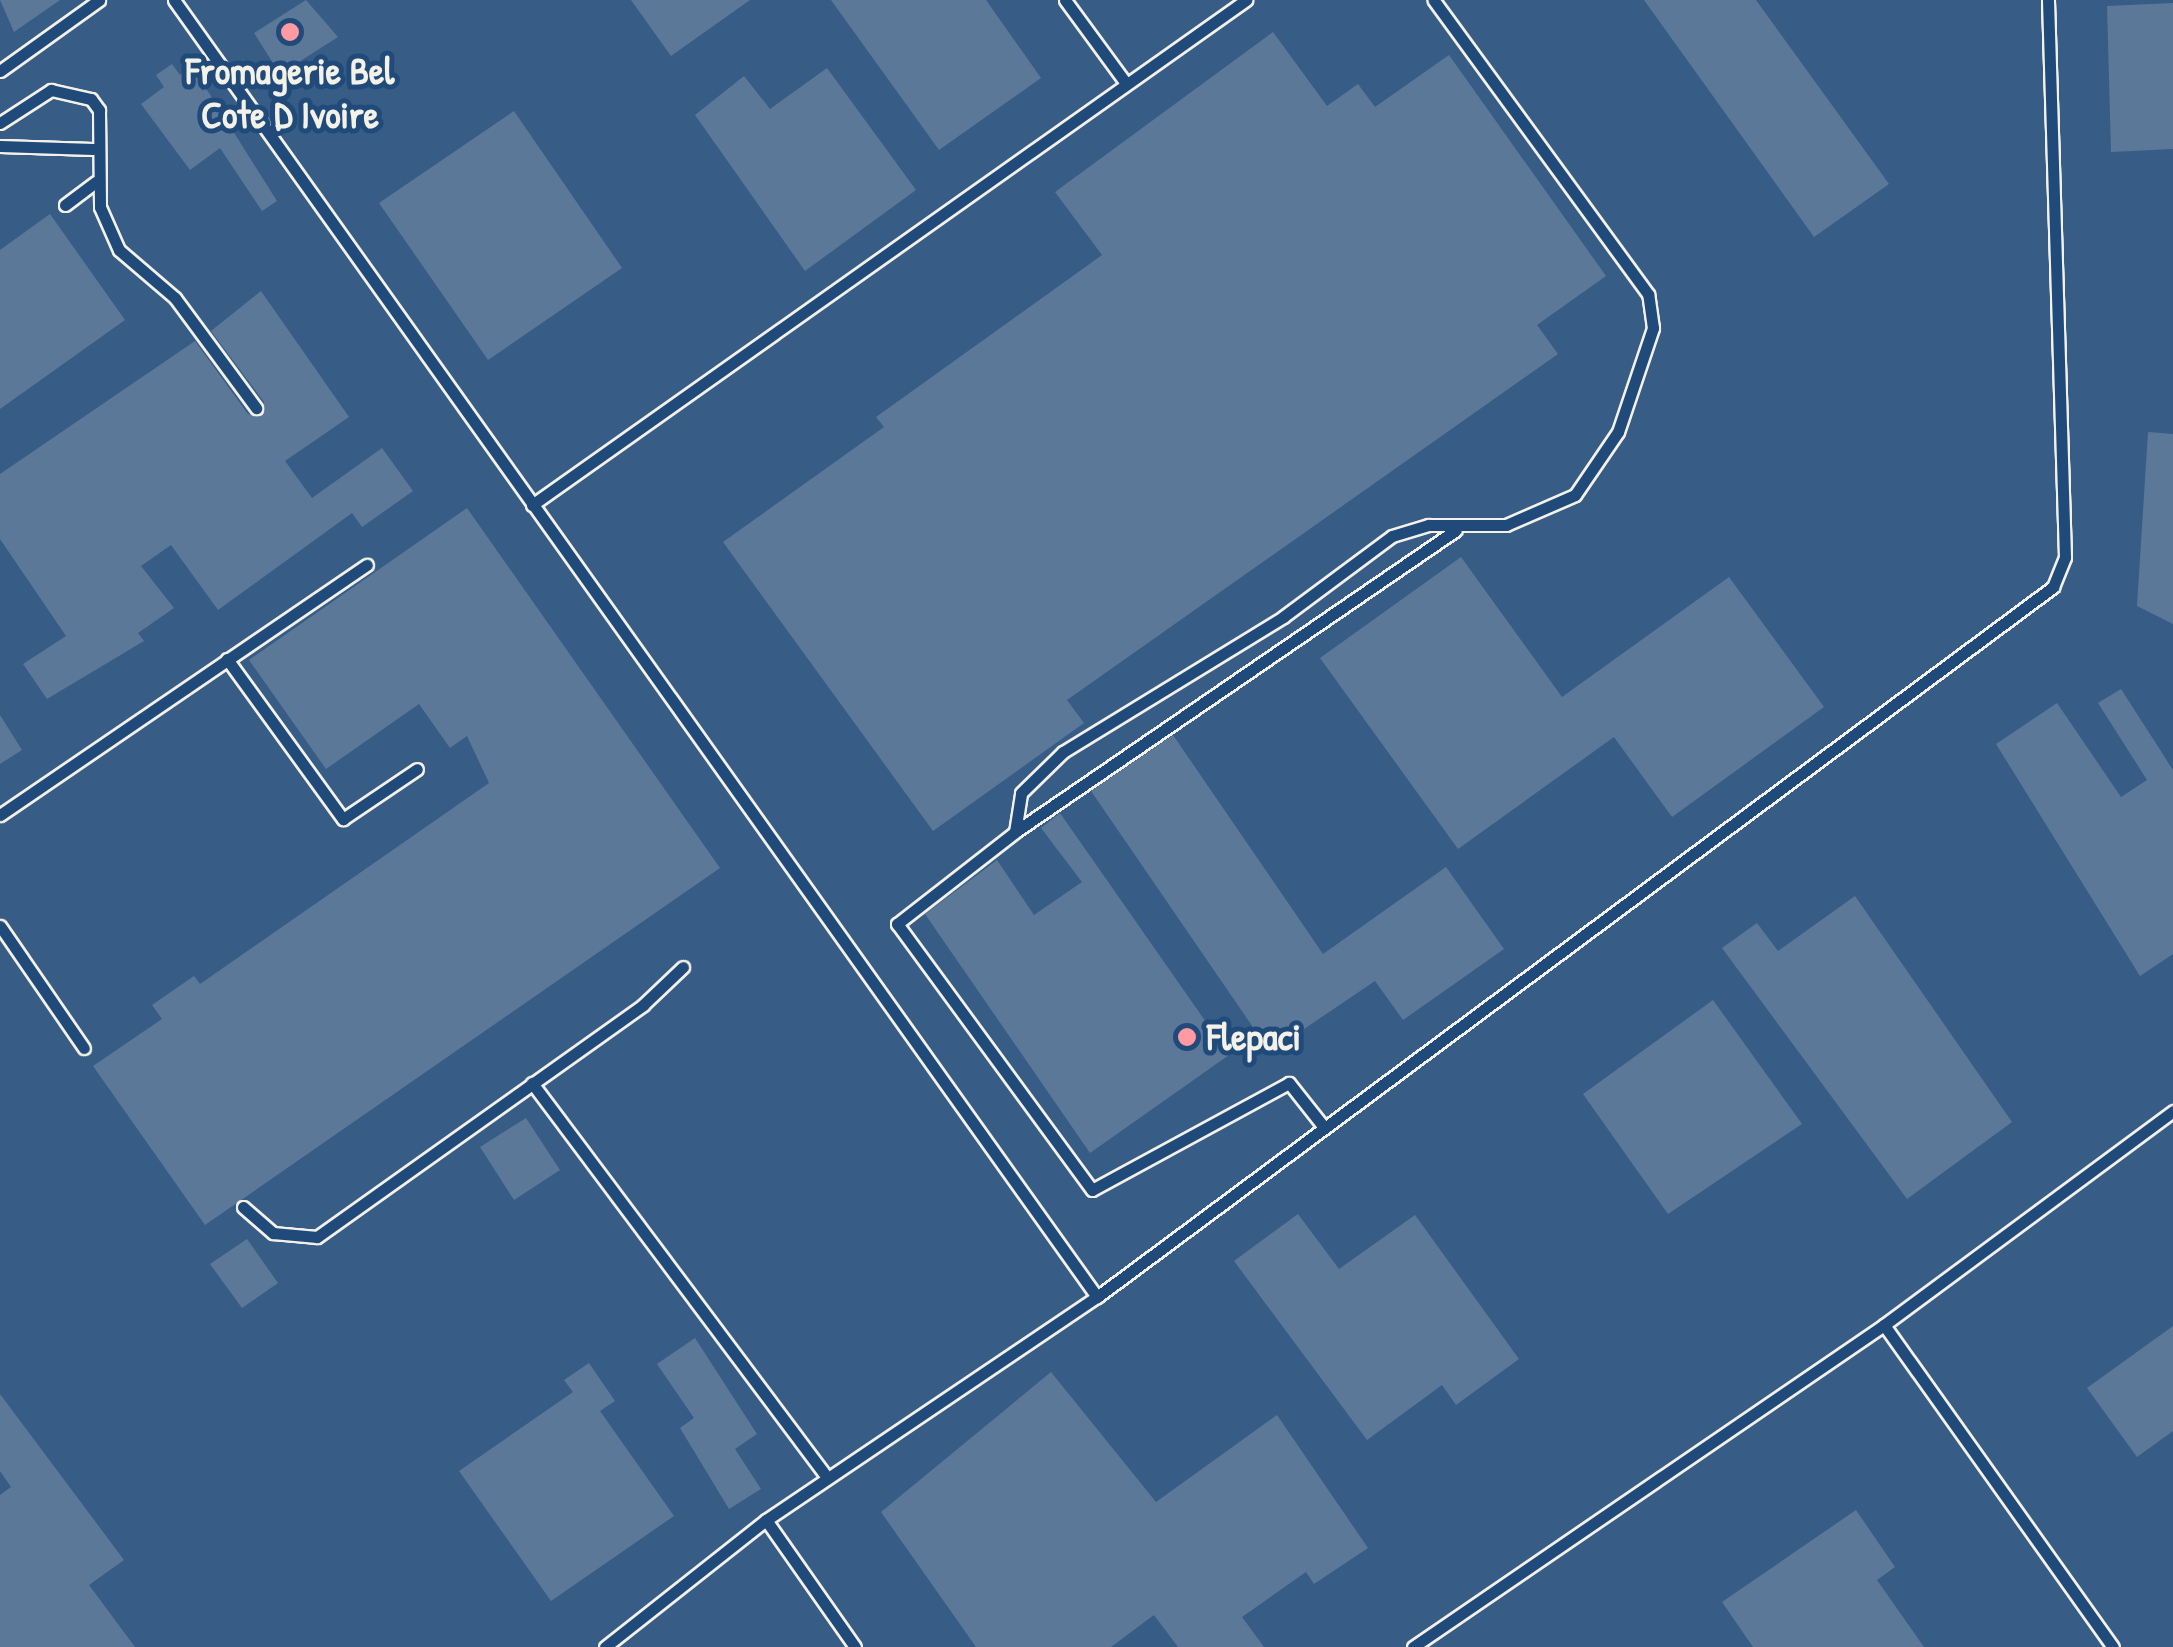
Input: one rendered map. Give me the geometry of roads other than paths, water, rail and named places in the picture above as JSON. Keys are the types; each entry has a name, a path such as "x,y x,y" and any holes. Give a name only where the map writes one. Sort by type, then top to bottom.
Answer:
{"lane":[{"path":"0,71 99,0"},
{"path":"174,0 1097,1297"},
{"path":"1066,0 1126,82"},
{"path":"532,505 1246,0"},
{"path":"1015,832 1022,793 1063,752 1283,617 1392,536 1428,526 1456,530 1506,525 1575,495 1618,432 1654,311 1636,273 1434,0"},
{"path":"605,1647 766,1520 1097,1297 2053,587 2065,558 2048,0"},
{"path":"0,123 67,88 99,110 92,149 95,182 120,250 174,298 256,408"},
{"path":"0,146 92,149"},
{"path":"65,205 95,182"},
{"path":"1323,1126 1290,1083 1101,1190 1087,1186 897,924 1015,832 1456,530"},
{"path":"0,814 367,565"},
{"path":"228,659 343,818 417,769"},
{"path":"0,926 84,1048"},
{"path":"243,1208 272,1233 317,1237 532,1084 683,966"},
{"path":"532,1084 827,1478"},
{"path":"1413,1647 1884,1325 2173,1111"},
{"path":"1884,1325 2113,1647"},
{"path":"766,1520 855,1647"}],"place":[{"name":"Fromagerie Bel Cote D Ivoire","path":"290,32"},
{"name":"Flepaci","path":"1187,1037"}]}
